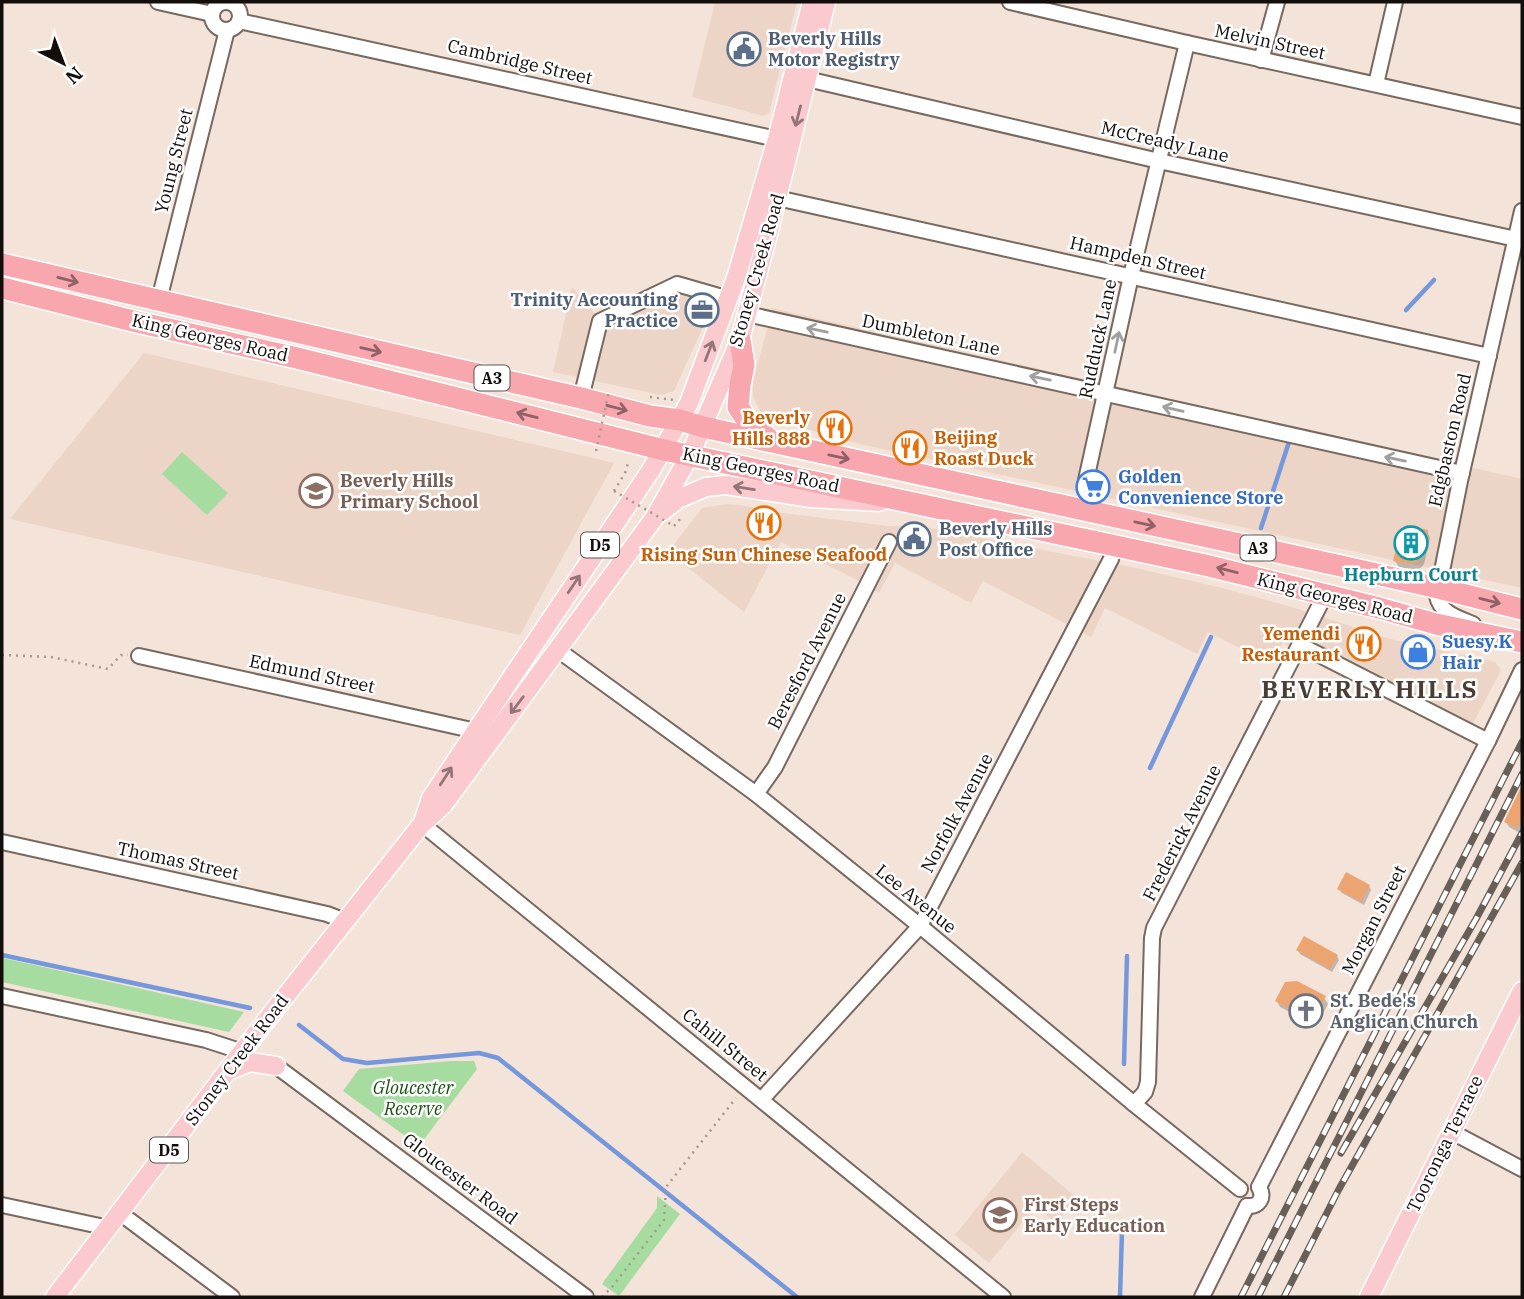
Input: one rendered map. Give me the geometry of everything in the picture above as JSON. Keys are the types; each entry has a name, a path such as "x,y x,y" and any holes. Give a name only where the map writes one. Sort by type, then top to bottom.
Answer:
{"highway":[{"name":"King Georges Road","path":"2,264 650,416 678,410 703,427 1438,588 1522,610"},
{"name":"King Georges Road","path":"2,288 297,358 664,450 1205,565 1436,624 1514,640"},
{"path":"740,340 744,365 738,407 749,423 773,442"}],"main road":[{"name":"Stoney Creek Road","path":"55,1297 345,921 422,824 443,805 655,517 690,455 740,340 778,198 784,140 812,2"},
{"name":"Stoney Creek Road","path":"422,824 431,798 664,450 678,410 689,402 729,299 807,79 825,2"},
{"path":"655,517 678,499 706,487 726,485 811,498 871,502 912,501"},
{"name":"Tooronga Terrace","path":"1369,1297 1452,1132 1516,1017 1522,991"},
{"path":"260,1029 276,1066"},
{"path":"229,1071 250,1062 276,1066"}],"street":[{"path":"158,2 212,14"},
{"path":"1261,60 1277,2"},
{"path":"1376,84 1395,2"},
{"path":"233,3 239,11 239,21 233,29 226,30 216,26 212,14 218,4 233,3"},
{"name":"Melvin Street","path":"1020,3 1261,60 1522,117"},
{"name":"Cambridge Street","path":"239,21 784,140"},
{"name":"Young Street","path":"159,300 226,30"},
{"name":"Rudduck Lane","path":"1086,480 1187,43"},
{"name":"McCready Lane","path":"807,79 1159,161 1516,239"},
{"name":"Hampden Street","path":"778,198 1489,356"},
{"name":"Edgbaston Road","path":"1438,588 1522,211"},
{"path":"581,398 600,321 677,284 729,299"},
{"name":"Dumbleton Lane","path":"747,314 1462,473"},
{"name":"Beresford Avenue","path":"756,794 775,767 889,542"},
{"name":"Norfolk Avenue","path":"762,1099 920,926 1111,559 1114,545"},
{"path":"1438,588 1438,601 1446,612 1514,640"},
{"name":"Frederick Avenue","path":"1134,1104 1148,1082 1153,932 1325,595"},
{"path":"1300,645 1488,741"},
{"name":"Lee Avenue","path":"558,650 756,794 1240,1189"},
{"name":"Edmund Street","path":"139,656 476,731"},
{"name":"Morgan Street","path":"1259,1187 1522,670"},
{"name":"Cahill Street","path":"422,824 1003,1297"},
{"name":"Thomas Street","path":"2,842 327,914 345,921"},
{"path":"2,996 206,1040 243,1052"},
{"name":"Gloucester Road","path":"276,1066 586,1297"},
{"path":"1452,1132 1522,1169"},
{"path":"1248,1183 1259,1187 1262,1194 1260,1201 1254,1206 1243,1205 1238,1198 1240,1189 1248,1183"},
{"path":"2,1205 109,1228"},
{"path":"1202,1297 1247,1206"},
{"path":"120,1213 232,1297"}],"path":[{"path":"596,451 609,391"},
{"path":"647,397 678,410"},
{"path":"630,458 614,491 674,526"},
{"path":"2,655 51,657 108,669 121,655 139,656"},
{"path":"602,1297 664,1220 666,1187 738,1096 762,1099"}],"shaded area":[{"name":"Beverly Hills Motor Registry","path":"715,2 797,2 769,113 764,116 692,97"},
{"path":"673,279 716,288 703,327 674,391 661,395 553,372 572,287 597,316"},
{"path":"771,308 1522,479 1522,588 864,445 766,418 753,396 753,381"},
{"name":"Beverly Hills Primary School","path":"144,353 614,463 520,635 10,519"},
{"path":"727,504 888,526 920,526 1131,567 1292,607 1390,639 1495,662 1501,670 1465,739 1283,643 1271,664 1208,632 1197,654 1105,608 1091,637 983,581 971,603 895,563 879,593 781,542 744,612 668,552 702,508"},
{"name":"First Steps Early Education","path":"1022,1152 1077,1198 1056,1223 1036,1206 989,1263 955,1235"}],"green space":[{"path":"182,452 228,493 207,515 162,474"},
{"path":"2,958 244,1012 229,1032 2,982"},
{"name":"Gloucester Reserve","path":"474,1061 477,1069 419,1146 343,1091 359,1069"},
{"path":"657,1196 680,1214 619,1296 602,1284 657,1208"}],"building":[{"name":"Hepburn Court","path":"1406,525 1428,530 1421,557 1417,562 1409,564 1393,561 1401,529 1405,529"},
{"path":"1522,785 1522,819 1517,828 1504,822"},
{"path":"1346,872 1370,885 1361,902 1337,889"},
{"path":"1304,936 1338,955 1330,969 1296,950"},
{"name":"St. Bede's Anglican Church","path":"1297,981 1326,996 1312,1021 1275,1001 1285,982"}],"waterway":[{"path":"1406,310 1434,280"},
{"path":"1261,528 1289,442"},
{"path":"1150,768 1211,637"},
{"path":"2,955 250,1008"},
{"path":"1124,1064 1127,956"},
{"path":"299,1025 343,1059 367,1063 479,1053 498,1058 797,1297"},
{"path":"1120,1297 1122,1231"}],"railway":[{"path":"1241,1297 1522,742"},
{"path":"1258,1297 1522,774"},
{"path":"1341,1153 1476,919 1522,833"},
{"path":"1284,1297 1339,1189 1522,863"}],"place":[{"name":"Beverly Hills Motor Registry","path":"744,49"},
{"name":"Trinity Accounting Practice","path":"702,310"},
{"name":"Beverly Hills 888","path":"835,428"},
{"name":"Beijing Roast Duck","path":"910,448"},
{"name":"Golden Convenience Store","path":"1093,487"},
{"name":"Beverly Hills Primary School","path":"316,491"},
{"name":"Rising Sun Chinese Seafood","path":"764,523"},
{"name":"Beverly Hills Post Office","path":"914,539"},
{"name":"Hepburn Court","path":"1411,543"},
{"name":"Yemendi Restaurant","path":"1364,644"},
{"name":"Suesy.K Hair","path":"1418,652"},
{"name":"St. Bede's Anglican Church","path":"1306,1011"},
{"name":"First Steps Early Education","path":"1000,1215"}],"district":[{"name":"BEVERLY HILLS","path":"1370,690"}]}
